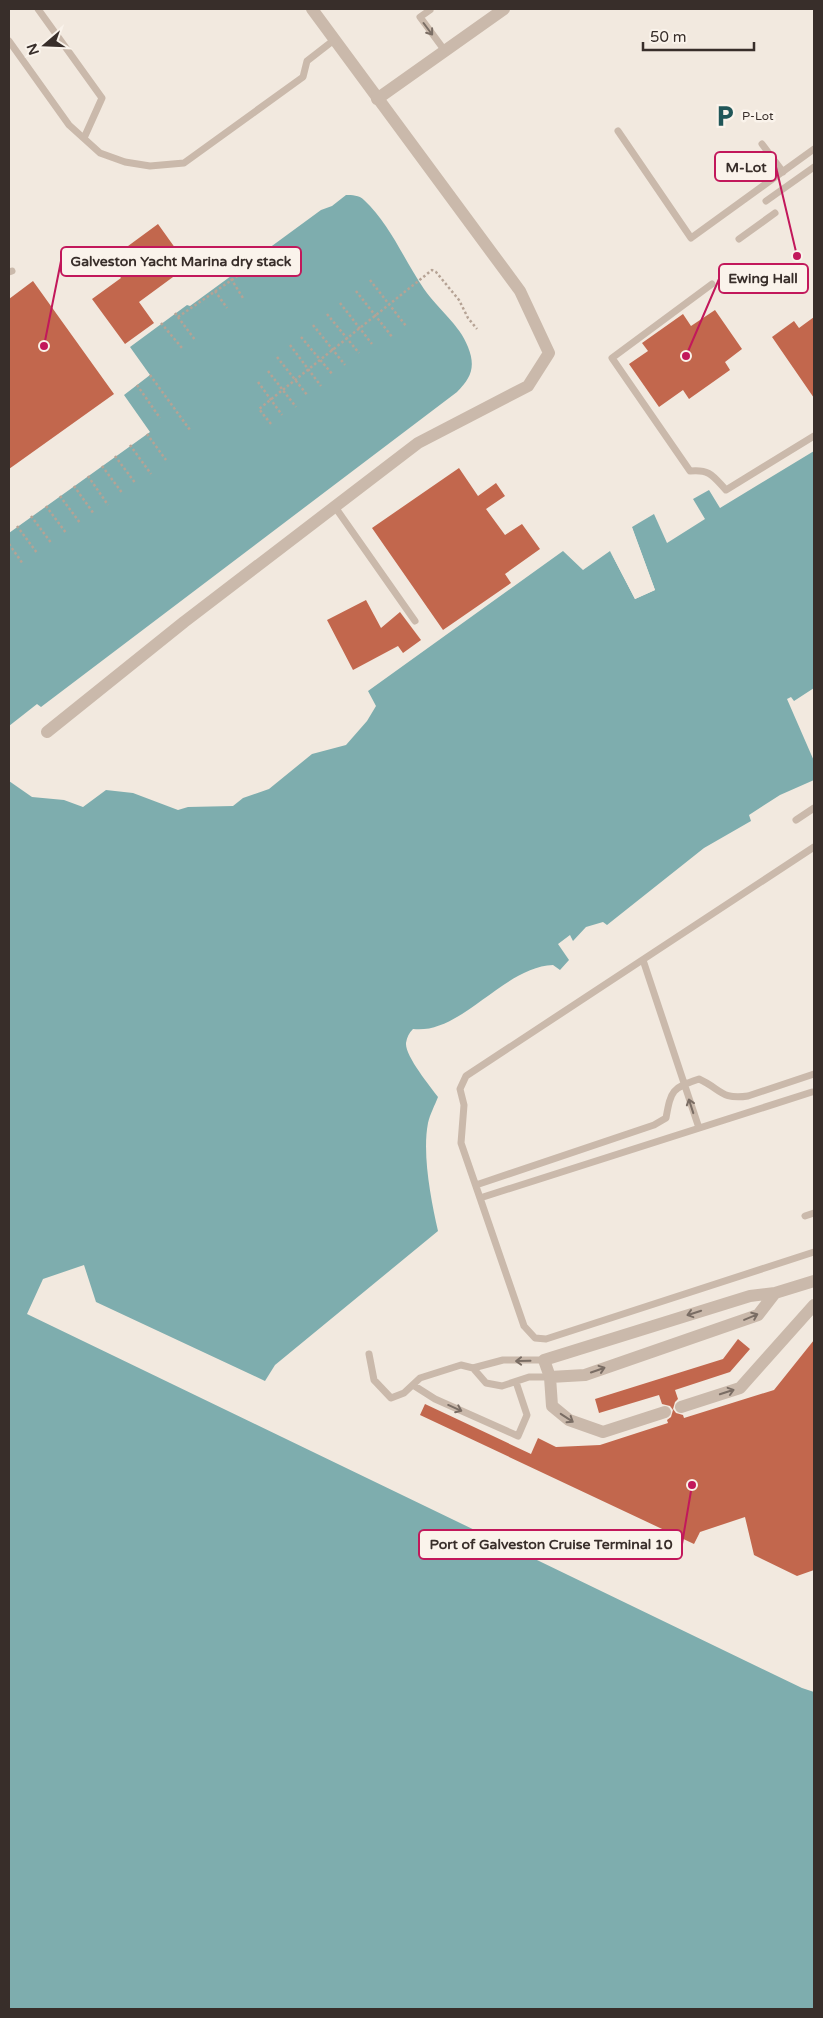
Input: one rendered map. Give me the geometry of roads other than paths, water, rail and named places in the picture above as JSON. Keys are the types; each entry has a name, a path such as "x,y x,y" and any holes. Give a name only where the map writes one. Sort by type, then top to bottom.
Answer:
{"street":[{"path":"46,732 184,622 418,443 528,386 548,353 520,291 312,9"},
{"path":"377,99 504,9"},
{"path":"665,1412 604,1432 569,1420 552,1406 550,1377 544,1360 750,1296 775,1293 814,1281"},
{"path":"550,1377 585,1375 758,1315 775,1293"},
{"path":"681,1407 740,1388 814,1305"}],"lane":[{"path":"38,9 102,98 84,138"},
{"path":"430,10 420,17 445,51"},
{"path":"9,41 69,126 100,153 125,162 150,166 184,163 302,77 307,61 334,40"},
{"path":"618,131 691,238 814,149"},
{"path":"762,144 782,172"},
{"path":"766,201 814,167"},
{"path":"739,239 775,213"},
{"path":"712,284 612,358 690,471 702,470 710,472 726,490 814,436"},
{"path":"335,507 415,621"},
{"path":"796,820 814,808"},
{"path":"814,846 466,1076 460,1088 464,1105 461,1143 524,1326 535,1338 546,1339 814,1252"},
{"path":"643,960 698,1128"},
{"path":"476,1185 654,1126 666,1118 670,1098 678,1086 699,1079 711,1085 724,1096 739,1097 814,1074"},
{"path":"480,1198 813,1091 814,1100"},
{"path":"805,1216 814,1213"},
{"path":"369,1354 374,1380 391,1398 404,1393 420,1378 461,1365 473,1368 503,1360 544,1360"},
{"path":"473,1368 486,1383 502,1386 529,1377 550,1377"},
{"path":"413,1384 435,1399 518,1436 528,1414 516,1382"}],"water":[{"path":"346,195 360,197 382,220 424,289 460,331 472,360 471,372 466,382 457,392 41,707 37,704 9,726 9,533 150,432 124,395 150,375 130,347 187,305 190,306 321,210 332,206"},
{"path":"814,451 814,688 794,701 791,697 787,699 814,761 814,780 780,795 749,815 751,821 704,848 607,925 603,922 586,927 573,941 570,935 558,944 569,960 560,970 553,965 535,969 517,977 448,1022 431,1028 413,1029 408,1035 406,1043 409,1055 438,1097 428,1123 426,1149 430,1191 438,1231 275,1365 265,1381 96,1302 84,1265 43,1279 27,1314 802,1688 814,1692 814,2009 9,2009 9,781 32,797 64,800 83,807 106,790 133,793 178,810 188,807 233,806 243,798 269,789 312,754 346,745 367,721 376,706 368,691 563,551 583,570 610,551 635,599 655,590 632,527 654,514 667,543 705,519 693,499 709,490 720,508"}],"place":[{"name":"P-Lot","path":"725,116"},
{"name":"M-Lot","path":"797,256"},
{"name":"Galveston Yacht Marina dry stack","path":"44,346"},
{"name":"Ewing Hall","path":"686,356"},
{"name":"Port of Galveston Cruise Terminal 10","path":"692,1485"}]}
